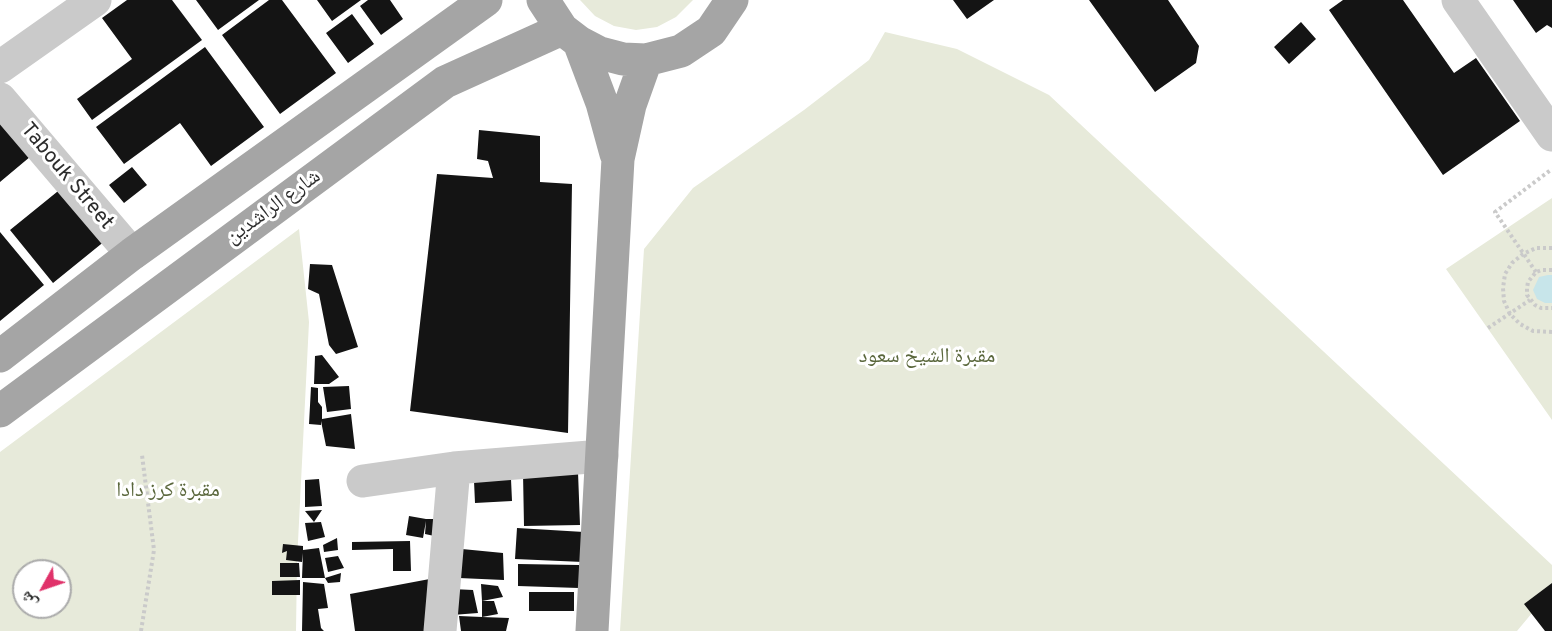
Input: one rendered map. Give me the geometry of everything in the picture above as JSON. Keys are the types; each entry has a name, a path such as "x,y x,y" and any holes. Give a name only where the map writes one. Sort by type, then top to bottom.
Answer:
{"main road":[{"path":"0,356 132,254 486,0"},
{"path":"543,0 570,35 602,103 618,159"},
{"path":"570,35 600,53 623,59 646,60 681,51 711,31 732,0"},
{"name":"شارع الراشدين","path":"0,411 445,82 570,35"},
{"path":"592,631 618,159 630,105 646,60"}],"street":[{"path":"0,67 95,0"},
{"path":"1458,0 1552,135"},
{"name":"Tabouk Street","path":"0,101 132,254"},
{"path":"363,481 454,468 602,456"},
{"path":"440,631 454,468"}],"path":[{"path":"1536,272 1495,212 1552,169"},
{"path":"1552,248 1536,248 1512,262 1505,274 1503,288 1504,301 1510,314 1520,324 1533,331 1552,332"},
{"path":"1552,270 1536,272 1528,282 1527,295 1541,308 1552,308"},
{"path":"1488,328 1530,300"},
{"path":"141,631 154,550 142,455"}],"green space":[{"path":"580,0 693,0 676,17 657,27 636,30 614,26 595,16"},
{"name":"مقبرة الشيخ سعود","path":"885,32 957,49 1049,95 1552,565 1552,589 1517,631 620,631 644,249 693,188 804,110 869,60"},
{"path":"1552,198 1552,420 1446,269"},
{"name":"مقبرة كرز دادا","path":"299,229 309,322 297,562 296,631 0,631 0,452"}],"water":[{"path":"1552,275 1552,303 1545,303 1537,299 1533,290 1539,277"}],"building":[{"path":"127,0 172,0 202,40 92,120 77,99 132,59 102,18"},
{"path":"196,0 259,0 218,30"},
{"path":"269,0 282,0 336,73 280,114 222,35"},
{"path":"317,0 361,0 332,21"},
{"path":"368,0 390,0 403,19 381,35 360,6"},
{"path":"953,0 994,0 967,19"},
{"path":"1089,0 1168,0 1199,46 1196,63 1155,92"},
{"path":"1343,0 1403,0 1454,73 1476,58 1520,121 1443,175 1329,10"},
{"path":"1513,0 1552,0 1552,28 1547,25 1536,33"},
{"path":"352,14 374,44 348,63 326,33"},
{"path":"1301,22 1316,39 1289,64 1274,47"},
{"path":"205,47 264,127 211,166 180,123 124,164 96,127"},
{"path":"0,110 37,151 0,182"},
{"path":"479,130 540,136 540,182 572,184 568,433 410,411 437,174 493,178 488,161 477,159"},
{"path":"132,167 147,185 124,203 109,185"},
{"path":"68,183 111,236 53,283 10,230"},
{"path":"0,232 44,285 0,321"},
{"path":"310,264 332,265 358,347 336,354 329,345 319,294 308,289"},
{"path":"322,355 339,377 329,384 314,384 315,356"},
{"path":"349,386 351,409 327,412 323,387"},
{"path":"311,387 318,388 322,419 351,414 355,449 326,446 321,421 321,425 309,424"},
{"path":"578,472 580,525 524,526 523,473"},
{"path":"319,479 322,506 305,507 305,480"},
{"path":"511,479 512,501 475,503 474,481"},
{"path":"322,510 314,522 305,511"},
{"path":"409,516 442,519 439,537 425,534 426,521 423,538 406,535"},
{"path":"321,522 325,537 308,541 305,523"},
{"path":"517,528 584,532 583,562 515,559"},
{"path":"337,538 338,550 324,552 323,545"},
{"path":"410,541 411,571 393,571 393,549 352,550 352,542"},
{"path":"283,544 303,546 303,550 319,548 325,578 302,578 303,553 302,562 286,560 287,551 282,553"},
{"path":"462,549 503,553 504,580 459,578"},
{"path":"338,556 344,568 328,572 325,558"},
{"path":"280,563 299,563 300,577 280,577"},
{"path":"518,564 579,565 579,588 518,586"},
{"path":"341,573 340,582 328,583 325,578"},
{"path":"435,578 432,631 355,631 350,594"},
{"path":"300,580 300,595 272,595 272,581"},
{"path":"303,582 324,584 328,608 318,609 321,628 324,631 302,631"},
{"path":"1552,583 1552,631 1545,631 1524,604"},
{"path":"481,584 498,586 503,597 482,601"},
{"path":"452,589 473,590 478,613 452,615"},
{"path":"529,592 574,592 574,611 529,611"},
{"path":"482,601 494,601 498,614 482,617"},
{"path":"459,616 509,618 506,631 461,631"}]}
